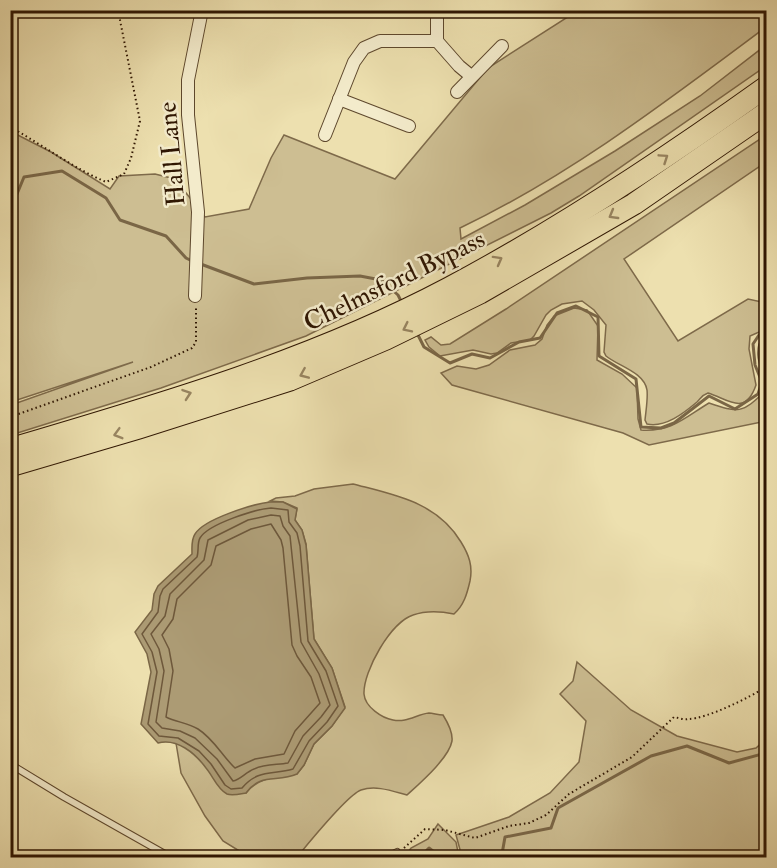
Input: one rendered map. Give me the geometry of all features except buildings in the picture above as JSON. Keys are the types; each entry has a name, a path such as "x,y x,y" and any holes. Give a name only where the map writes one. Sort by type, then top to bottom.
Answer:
{"highway":[{"name":"Chelmsford Bypass","path":"452,297 607,197 766,87"},
{"name":"Chelmsford Bypass","path":"10,466 290,380 354,343 452,297 634,204 766,113"},
{"name":"Chelmsford Bypass","path":"10,448 124,415 273,365 354,343"}],"street":[{"name":"Hall Lane","path":"195,296 198,212 188,115 188,80 202,10"},
{"path":"437,10 436,41 471,76"},
{"path":"325,135 354,62 364,48 380,41 436,41"},
{"path":"457,92 502,46"},
{"path":"339,99 409,126"}],"lane":[{"path":"10,764 172,858"},
{"path":"385,858 397,852"}],"path":[{"path":"10,127 88,174 106,182 124,174 131,158 140,121 118,10"},
{"path":"10,417 151,367 192,348 196,342 195,296"},
{"path":"397,852 425,829 445,830 475,838 508,826 529,824 546,815 569,794 632,757 674,717 689,720 747,699 766,687"}],"shaded area":[{"path":"577,11 766,11 766,27 655,109 580,160 501,207 460,228 461,239 525,205 615,151 700,96 766,45 766,66 551,213 306,336 161,388 11,435 11,405 133,362 11,402 10,131 51,152 110,189 119,176 155,174 175,179 205,217 249,209 271,158 284,135 395,179 488,68"},
{"path":"766,135 766,162 624,259 678,341 748,299 766,303 766,333 759,332 750,336 749,349 756,385 747,401 729,402 708,393 674,419 661,424 647,424 645,384 636,374 606,356 604,352 606,325 594,310 582,301 562,304 551,310 530,340 511,343 497,353 473,350 440,356 429,347 425,340 431,337 441,345 450,344 506,309"},
{"path":"574,308 587,310 598,326 597,360 622,374 637,388 638,419 641,430 670,426 709,403 733,410 745,408 751,404 765,391 758,357 759,344 762,342 766,343 766,421 649,445 623,433 452,385 441,373 457,366 476,369 489,365 510,350 535,345 542,339 547,325 554,316"},
{"path":"353,484 414,502 427,509 451,528 468,556 471,565 470,581 460,607 454,614 423,612 413,615 396,627 373,661 364,694 371,707 389,719 398,721 429,713 443,715 451,731 452,741 446,755 407,795 378,788 361,790 337,810 297,857 258,857 241,852 223,841 205,816 181,773 176,743 187,748 246,793 262,781 297,774 314,744 332,726 345,707 332,668 314,639 306,544 302,530 295,520 297,508 283,502 270,501 314,489"},
{"path":"577,662 631,710 677,736 737,752 756,748 766,739 766,850 750,858 462,857 456,835 509,817 550,793 579,762 586,721 560,694 573,681"},
{"path":"438,824 456,842 459,857 404,857 411,848 428,839"}],"water":[{"path":"270,502 283,502 297,509 295,520 302,530 306,545 314,639 332,668 345,708 332,726 314,744 297,774 263,780 257,782 246,793 229,795 220,789 202,762 191,752 172,743 158,743 141,724 151,672 147,654 135,632 152,610 154,594 158,586 192,554 193,539 200,528 230,513"}],"waterway":[{"path":"10,211 24,177 62,171 106,198 120,220 166,236 186,258 192,261"},
{"path":"198,263 254,284 307,278 360,276 381,280 398,295 402,303"},
{"path":"417,333 424,347 450,363 472,354 490,358 519,342 540,338 557,313 576,306 598,317 599,356 636,379 641,427 661,428 674,423 709,396 735,409 758,394 762,382 755,365 753,344 759,335 766,337"},
{"path":"493,858 502,854 505,837 551,828 558,808 651,756 687,746 729,763 766,753"},
{"path":"419,858 429,848 442,858"},
{"path":"465,858 471,853 480,858"}]}
